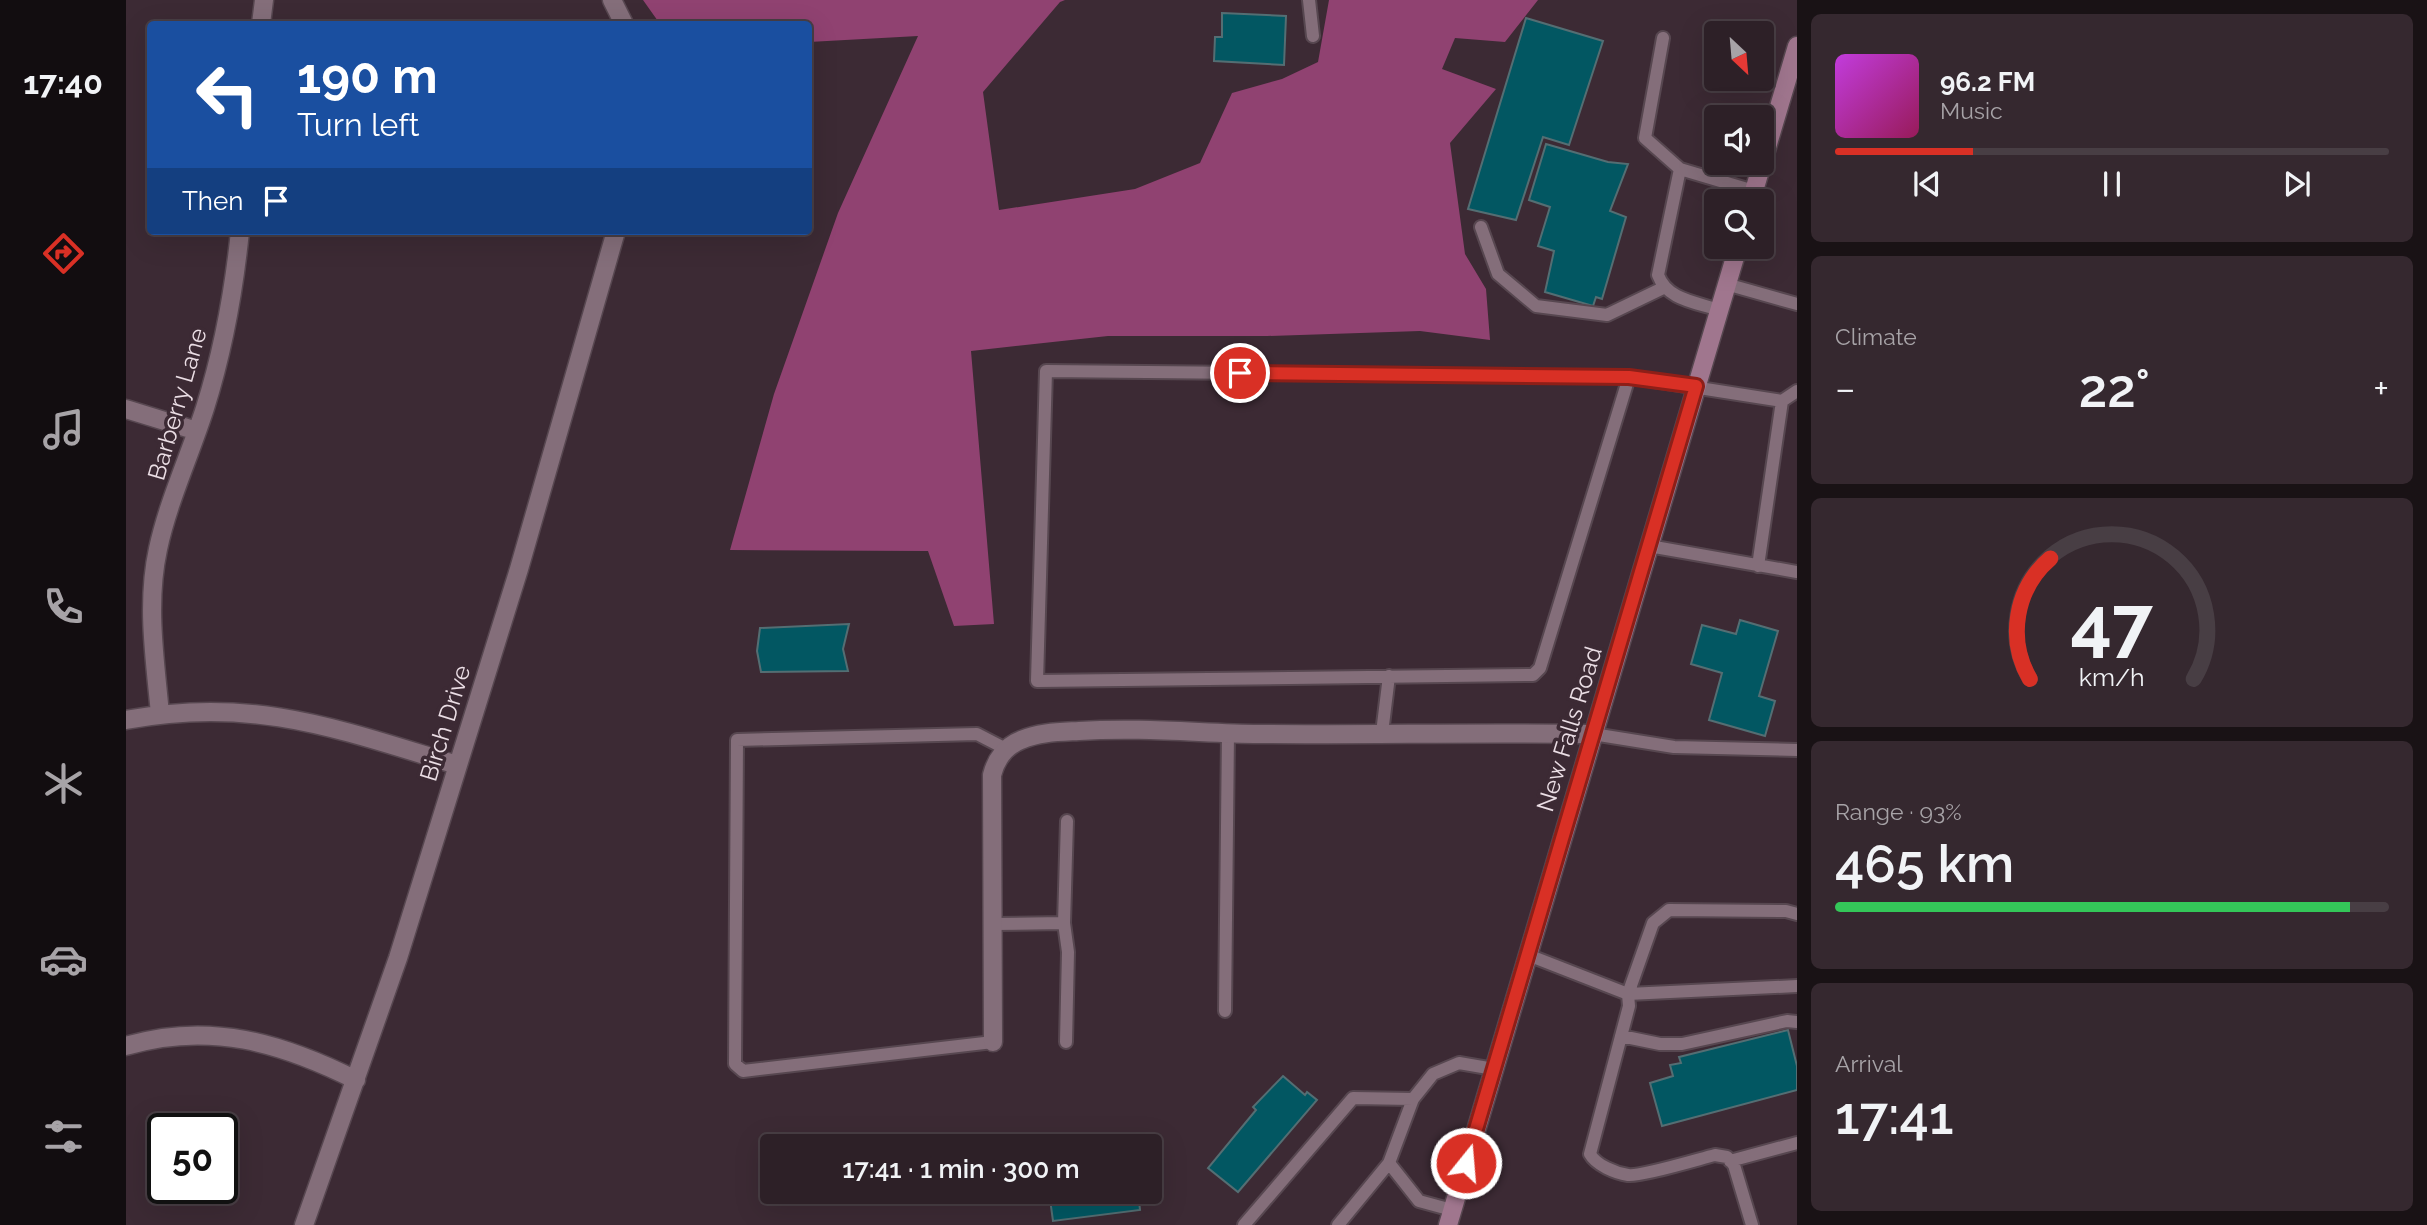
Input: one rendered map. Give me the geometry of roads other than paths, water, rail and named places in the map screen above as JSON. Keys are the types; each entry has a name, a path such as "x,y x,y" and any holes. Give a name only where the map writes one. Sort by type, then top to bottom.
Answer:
{"main road":[{"path":"1755,189 1797,46"},
{"name":"New Falls Road","path":"1450,1217 1734,259"}],"street":[{"path":"261,21 264,0"},
{"path":"612,0 622,21"},
{"name":"Barberry Lane","path":"160,714 152,625 153,579 158,547 197,431 223,340 239,235"},
{"name":"Birch Drive","path":"304,1225 398,958 519,569 615,235"},
{"path":"126,409 197,431"},
{"path":"126,720 160,714 249,712 297,718 457,765"},
{"path":"993,1042 992,775 996,762 1006,749 1021,740 1044,733 1117,728 1228,733 1593,734"},
{"path":"126,1046 172,1037 229,1036 271,1044 324,1064 356,1080"}],"lane":[{"path":"1309,0 1313,36"},
{"path":"1664,38 1645,138 1680,169 1734,189"},
{"path":"1680,169 1657,275 1662,288 1673,295 1719,310"},
{"path":"1481,227 1498,274 1536,306 1607,315 1662,288"},
{"path":"1727,284 1797,304"},
{"path":"1629,377 1540,668 1533,674 1037,681 1045,371 1629,377 1782,401 1797,391"},
{"path":"1759,566 1782,401"},
{"path":"1649,546 1797,572"},
{"path":"1382,733 1389,676"},
{"path":"1225,1011 1228,733"},
{"path":"993,1042 743,1071 735,1064 737,740 977,734 1006,749"},
{"path":"1593,734 1674,747 1797,750"},
{"path":"1066,1042 1068,952 1064,923 1067,821"},
{"path":"1752,1225 1727,1157 1715,1155 1629,1175 1597,1163 1590,1154 1629,1006 1628,994 1653,923 1669,910 1786,911 1797,914"},
{"path":"993,924 1064,923"},
{"path":"1528,955 1628,994 1797,986"},
{"path":"1621,1036 1660,1044 1682,1044 1787,1021 1797,1022"},
{"path":"1338,1225 1390,1163 1413,1099 1433,1074 1459,1063 1494,1069"},
{"path":"1244,1225 1353,1098 1413,1099"},
{"path":"1730,1161 1797,1143"},
{"path":"1390,1163 1419,1201 1450,1217"}]}
